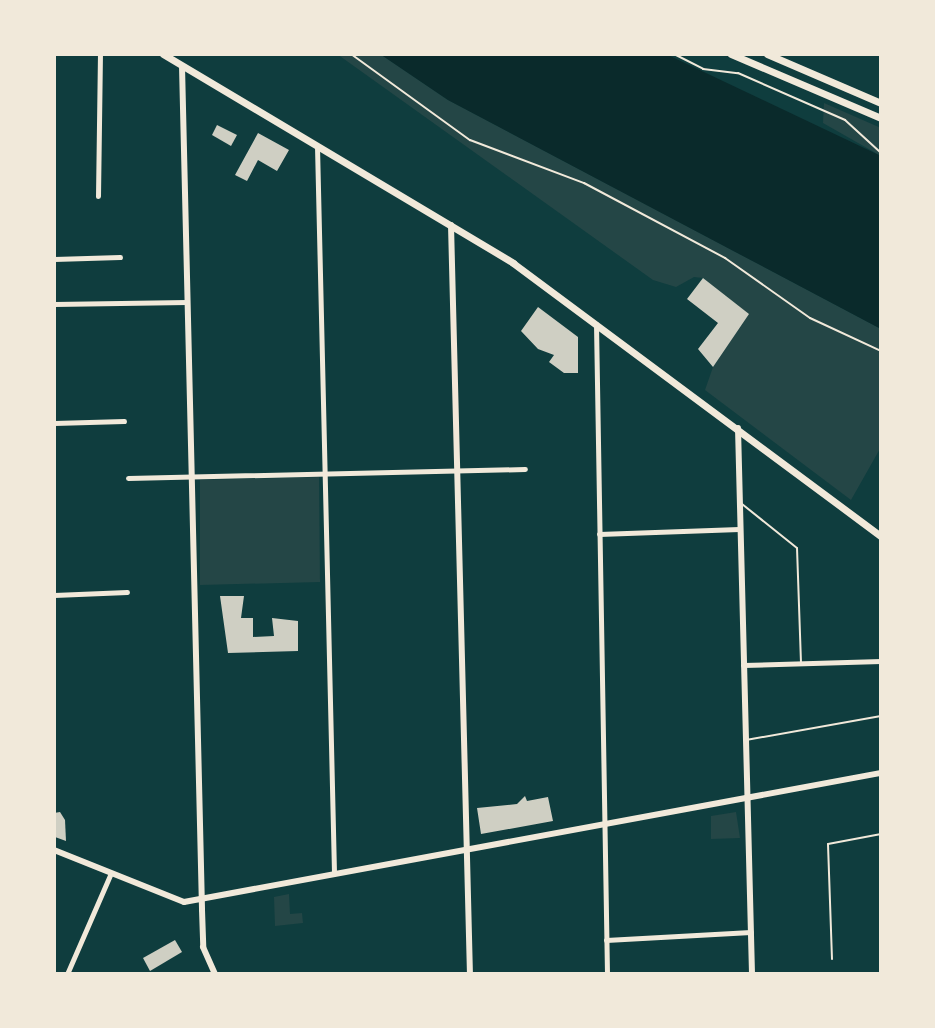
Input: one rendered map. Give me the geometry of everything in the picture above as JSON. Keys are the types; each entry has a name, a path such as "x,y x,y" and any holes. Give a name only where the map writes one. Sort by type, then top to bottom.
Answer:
{"main road":[{"path":"163,54 451,225 596,323 881,536"},
{"path":"731,54 881,118"},
{"path":"767,54 881,103"}],"street":[{"path":"98,196 100,54"},
{"path":"182,66 203,947 215,974"},
{"path":"317,146 334,874"},
{"path":"451,225 470,974"},
{"path":"54,259 120,257"},
{"path":"54,304 187,302"},
{"path":"596,323 607,974"},
{"path":"54,423 124,421"},
{"path":"738,428 752,974"},
{"path":"128,478 525,469"},
{"path":"599,534 739,529"},
{"path":"54,595 127,592"},
{"path":"743,665 881,661"},
{"path":"54,850 174,901 881,773"},
{"path":"67,974 110,875"},
{"path":"606,940 751,932"}],"lane":[{"path":"738,500 796,546 801,662"},
{"path":"745,740 881,716"},
{"path":"832,959 828,844 881,834"}],"path":[{"path":"351,54 462,135 584,183 725,258 810,318 881,351"},
{"path":"674,54 703,69 738,73 845,120 881,153"}],"shaded area":[{"path":"337,54 380,54 448,100 881,329 881,447 851,500 705,390 713,367 748,314 703,278 694,277 676,287 653,280"},
{"path":"380,54 666,54 881,156 881,329 448,100"},
{"path":"824,103 881,128 881,156 823,123"},
{"path":"319,477 320,582 200,585 200,480"},
{"path":"736,812 740,838 711,839 711,816"},
{"path":"289,894 290,914 302,913 303,923 275,926 274,897"}],"building":[{"path":"217,125 237,135 231,146 212,135"},
{"path":"258,133 289,150 277,171 258,160 247,181 235,175"},
{"path":"703,278 749,314 713,367 698,349 718,323 687,299"},
{"path":"538,307 578,337 578,373 564,373 549,362 554,355 538,349 521,331"},
{"path":"220,596 244,596 241,618 253,618 253,637 274,636 272,618 298,621 298,651 228,653"},
{"path":"525,796 527,801 548,797 553,821 481,834 477,808 517,804"},
{"path":"60,812 65,820 66,841 55,837 54,813"},
{"path":"175,940 182,952 150,971 143,958"}]}
